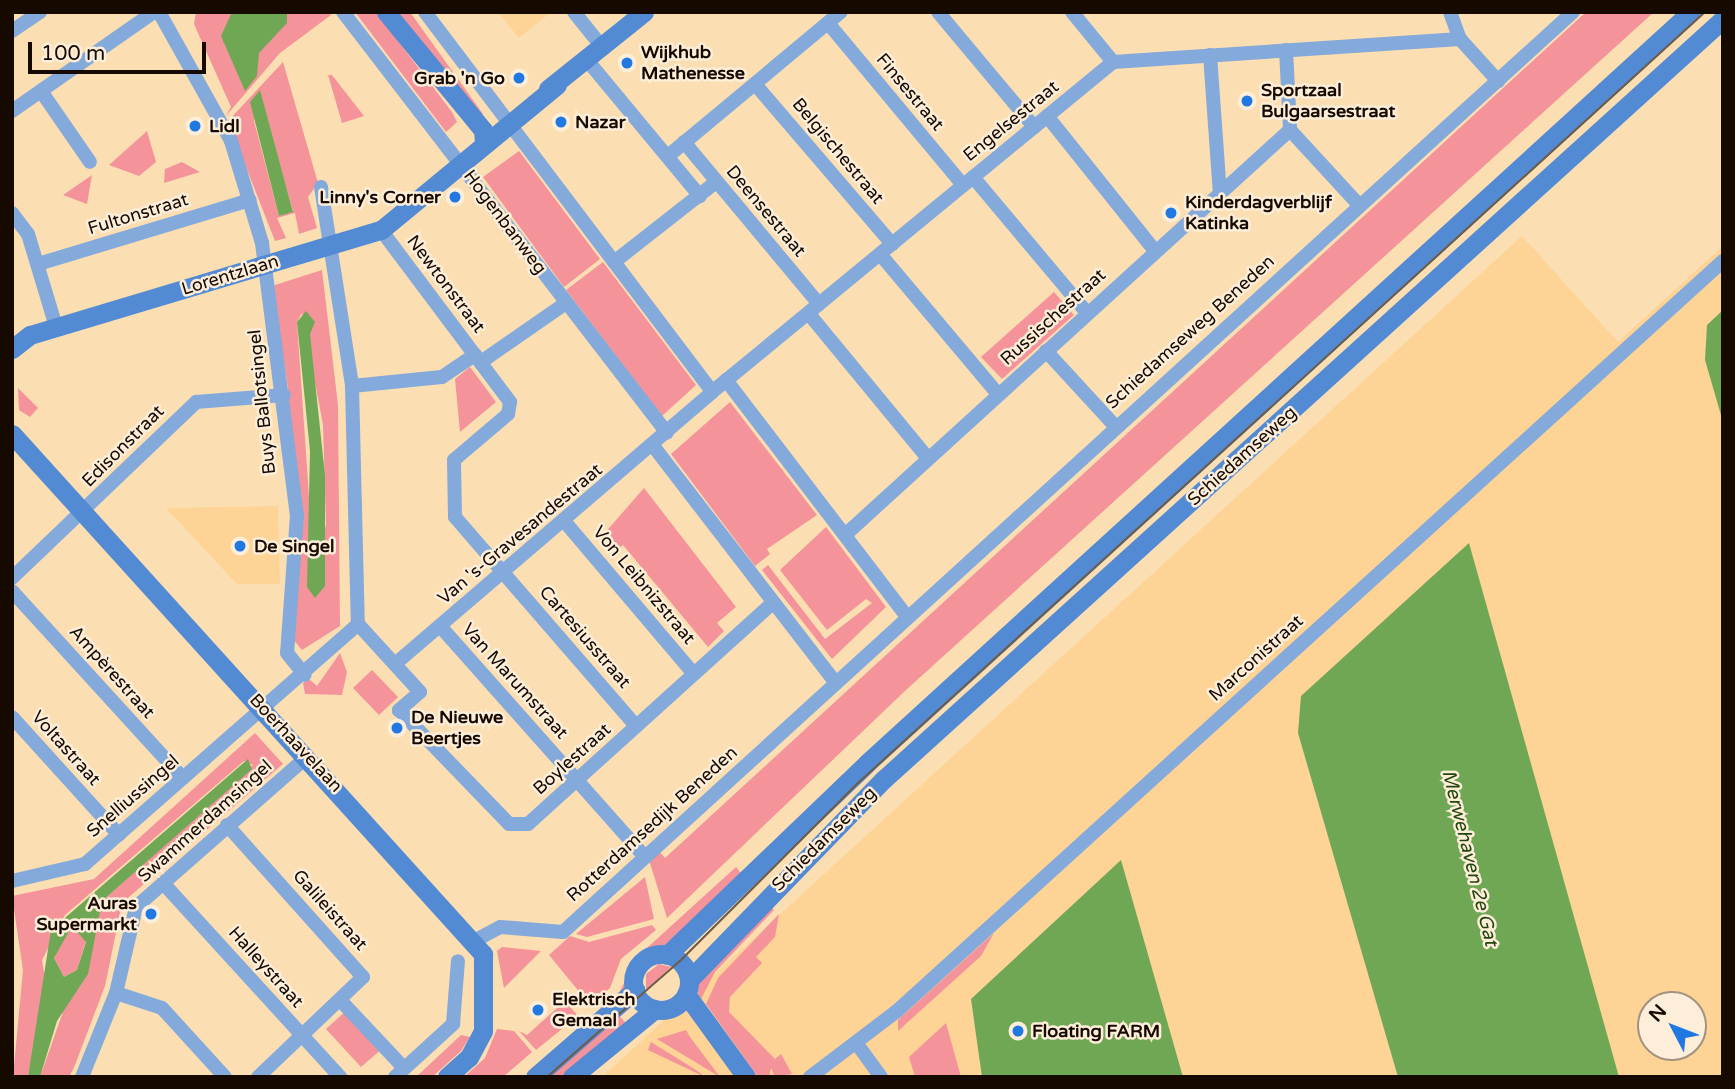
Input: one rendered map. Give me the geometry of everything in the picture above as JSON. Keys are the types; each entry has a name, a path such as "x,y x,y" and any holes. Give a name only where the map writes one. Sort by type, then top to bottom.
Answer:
{"main road":[{"path":"386,12 481,136 508,123 645,12"},
{"name":"Schiedamseweg","path":"667,955 1691,12"},
{"name":"Schiedamseweg","path":"688,987 766,898 884,779 1723,19"},
{"name":"Lorentzlaan","path":"12,348 56,327 381,230 438,186 481,136"},
{"name":"Boerhaavelaan","path":"12,434 474,942 487,968 484,1031 469,1057 447,1077"},
{"path":"535,1077 635,989 641,963 667,955 680,961 688,987 746,1077"},
{"path":"572,1077 688,987"},
{"path":"635,989 662,1009 689,1020 735,1077"}],"street":[{"path":"12,31 40,12"},
{"path":"12,111 154,12"},
{"name":"Buys Ballotsingel","path":"159,12 223,124 250,200 266,264 284,395 298,540 287,653 305,675"},
{"name":"Hogenbanweg","path":"343,12 667,433"},
{"path":"425,12 712,392"},
{"path":"574,12 595,53 699,196"},
{"path":"668,156 841,12"},
{"path":"938,12 1034,127"},
{"path":"1072,12 1113,62 1460,38"},
{"path":"1450,12 1460,38 1498,81"},
{"name":"Schiedamseweg Beneden","path":"836,682 1573,12"},
{"name":"Finsestraat","path":"828,23 1087,313"},
{"path":"1286,50 1290,130 1359,205"},
{"path":"1210,55 1220,193"},
{"name":"Engelsestraat","path":"667,433 726,380 1113,62"},
{"name":"Belgischestraat","path":"755,84 892,244"},
{"path":"41,91 90,162"},
{"path":"1047,116 1155,251"},
{"name":"Russischestraat","path":"845,535 927,457 1290,130"},
{"name":"Deensestraat","path":"684,142 927,457"},
{"path":"614,262 716,182"},
{"path":"321,187 352,386 358,624 395,664"},
{"name":"Fultonstraat","path":"38,264 250,200"},
{"path":"12,213 38,264 56,327"},
{"name":"Newtonstraat","path":"381,230 478,359 511,408 454,460 455,517 503,572"},
{"path":"880,254 998,394"},
{"name":"Marconistraat","path":"810,1077 857,1044 1723,261"},
{"path":"352,386 442,377 478,359 566,303"},
{"path":"1046,351 1115,426"},
{"path":"726,380 907,617"},
{"name":"Edisonstraat","path":"12,578 196,402 284,395"},
{"name":"Van 's-Gravesandestraat","path":"395,664 654,447 667,433"},
{"path":"654,447 836,682"},
{"name":"Von Leibnizstraat","path":"565,522 694,674"},
{"name":"Cartesiusstraat","path":"503,572 636,726"},
{"name":"Ampèrestraat","path":"12,591 183,778"},
{"name":"Boylestraat","path":"395,664 420,692 399,710 509,824 528,824 773,603"},
{"name":"Snelliussingel","path":"12,881 85,864 263,708 305,675 358,624"},
{"name":"Van Marumstraat","path":"440,626 645,857"},
{"name":"Rotterdamsedijk Beneden","path":"474,942 500,927 563,932 836,682"},
{"name":"Voltastraat","path":"12,717 118,835"},
{"name":"Swammerdamsingel","path":"82,1077 116,993 136,907 307,757"},
{"name":"Galileistraat","path":"227,825 362,974 341,1001 258,1077"},
{"name":"Halleystraat","path":"163,883 340,1077"},
{"path":"341,1001 399,1072 453,1024 458,961"},
{"path":"116,993 162,1008 225,1077"},
{"path":"857,1044 881,1077"}],"shaded area":[{"path":"196,12 329,12 331,15 280,53 225,117 231,107 194,24"},
{"path":"355,12 376,12 452,112 457,122 446,132"},
{"path":"396,12 410,12 483,114 478,117"},
{"path":"498,12 551,12 519,38"},
{"path":"1586,12 1654,12 906,690 667,918 649,860 659,851 665,858"},
{"path":"283,62 318,183 308,197 317,228 299,234 295,213 277,218 286,238 275,241 228,121","holes":["259,91 293,211 279,216 254,121"]},
{"path":"328,75 332,75 364,116 342,123"},
{"path":"147,131 156,162 139,176 109,165"},
{"path":"519,151 600,259 564,287 483,177"},
{"path":"182,162 200,172 164,183 165,169"},
{"path":"92,175 87,204 63,195"},
{"path":"1522,236 1618,342 1723,246 1723,1077 602,1077"},
{"path":"603,262 696,385 662,416 566,290"},
{"path":"322,270 338,405 340,626 302,650 292,638 288,388 272,286","holes":["302,313 323,425 326,525 308,579 312,540 297,322"]},
{"path":"1054,292 1074,315 1002,379 981,357"},
{"path":"470,367 496,402 460,432 455,379"},
{"path":"18,388 38,408 30,417 19,410"},
{"path":"730,402 817,515 767,549 770,554 755,566 671,454"},
{"path":"644,488 736,607 717,623 724,631 708,647 623,545 617,550 603,535"},
{"name":"De Singel","path":"278,506 280,584 237,584 166,508"},
{"path":"826,527 886,607 832,659 762,570 768,565 825,639 872,603 866,599 827,630 780,570"},
{"path":"340,653 347,672 342,695 305,694 303,683 309,679 317,686"},
{"path":"372,670 398,697 379,715 353,688"},
{"path":"255,733 283,764 122,903 105,986 75,1065 69,1077 40,1077 102,901 253,765 244,761 65,915 42,960 46,984 28,1077 13,1077 23,970 12,896 94,879"},
{"path":"736,867 744,877 665,949 638,959 625,990 618,995 637,957"},
{"path":"645,877 654,919 587,937 576,934"},
{"path":"767,902 774,910 715,972 700,1001 696,985"},
{"path":"779,914 775,937 756,957 762,963 730,997 729,1012 775,1059 781,1054 792,1074 775,1077 771,1068 769,1077 758,1077 706,1004 718,978"},
{"path":"652,925 656,930 621,959 610,988 590,1005 549,955 570,936 589,942"},
{"path":"80,928 86,941 77,970 64,977 54,958 66,929"},
{"path":"994,933 981,956 898,1031 898,1020"},
{"path":"502,947 541,951 504,988 497,951"},
{"path":"659,964 671,967 646,990 646,974"},
{"path":"565,1001 578,1016 536,1050 519,1031 527,1035"},
{"path":"348,1009 383,1048 361,1067 326,1029"},
{"path":"615,1012 627,1024 563,1077 539,1077"},
{"path":"946,1023 961,1077 915,1077 909,1057"},
{"path":"497,1029 514,1031 532,1052 503,1077 464,1077 485,1058"},
{"path":"686,1030 690,1037 720,1077 657,1039"},
{"path":"461,1035 470,1037 461,1051 432,1077 416,1077"},
{"path":"651,1042 696,1070 705,1077 648,1050"}],"water":[{"path":"232,12 287,12 287,23 259,53 257,76 245,91 221,36"},
{"path":"260,90 293,212 279,216 250,102"},
{"path":"1723,310 1723,422 1705,360 1707,325"},
{"path":"306,311 315,322 310,334 325,475 325,586 315,598 307,587 310,451 297,322"},
{"name":"Merwehaven 2e Gat","path":"1469,543 1619,1077 1398,1077 1298,733 1301,696"},
{"path":"248,759 252,769 102,901 88,974 57,1021 40,1077 28,1077 51,930","holes":["72,926 86,942 77,970 64,977 54,958"]},
{"path":"1121,860 1183,1077 982,1077 971,999"}],"tram line":[{"path":"547,1077 680,961 858,783 1705,12"}],"place":[{"name":"Wijkhub Mathenesse","path":"627,63"},
{"name":"Grab 'n Go","path":"519,78"},
{"name":"Sportzaal Bulgaarsestraat","path":"1247,101"},
{"name":"Nazar","path":"561,122"},
{"name":"Lidl","path":"195,126"},
{"name":"Linny's Corner","path":"455,197"},
{"name":"Kinderdagverblijf Katinka","path":"1171,213"},
{"name":"De Singel","path":"240,546"},
{"name":"De Nieuwe Beertjes","path":"397,728"},
{"name":"Auras Supermarkt","path":"151,914"},
{"name":"Elektrisch Gemaal","path":"538,1010"},
{"name":"Floating FARM","path":"1018,1031"}]}
